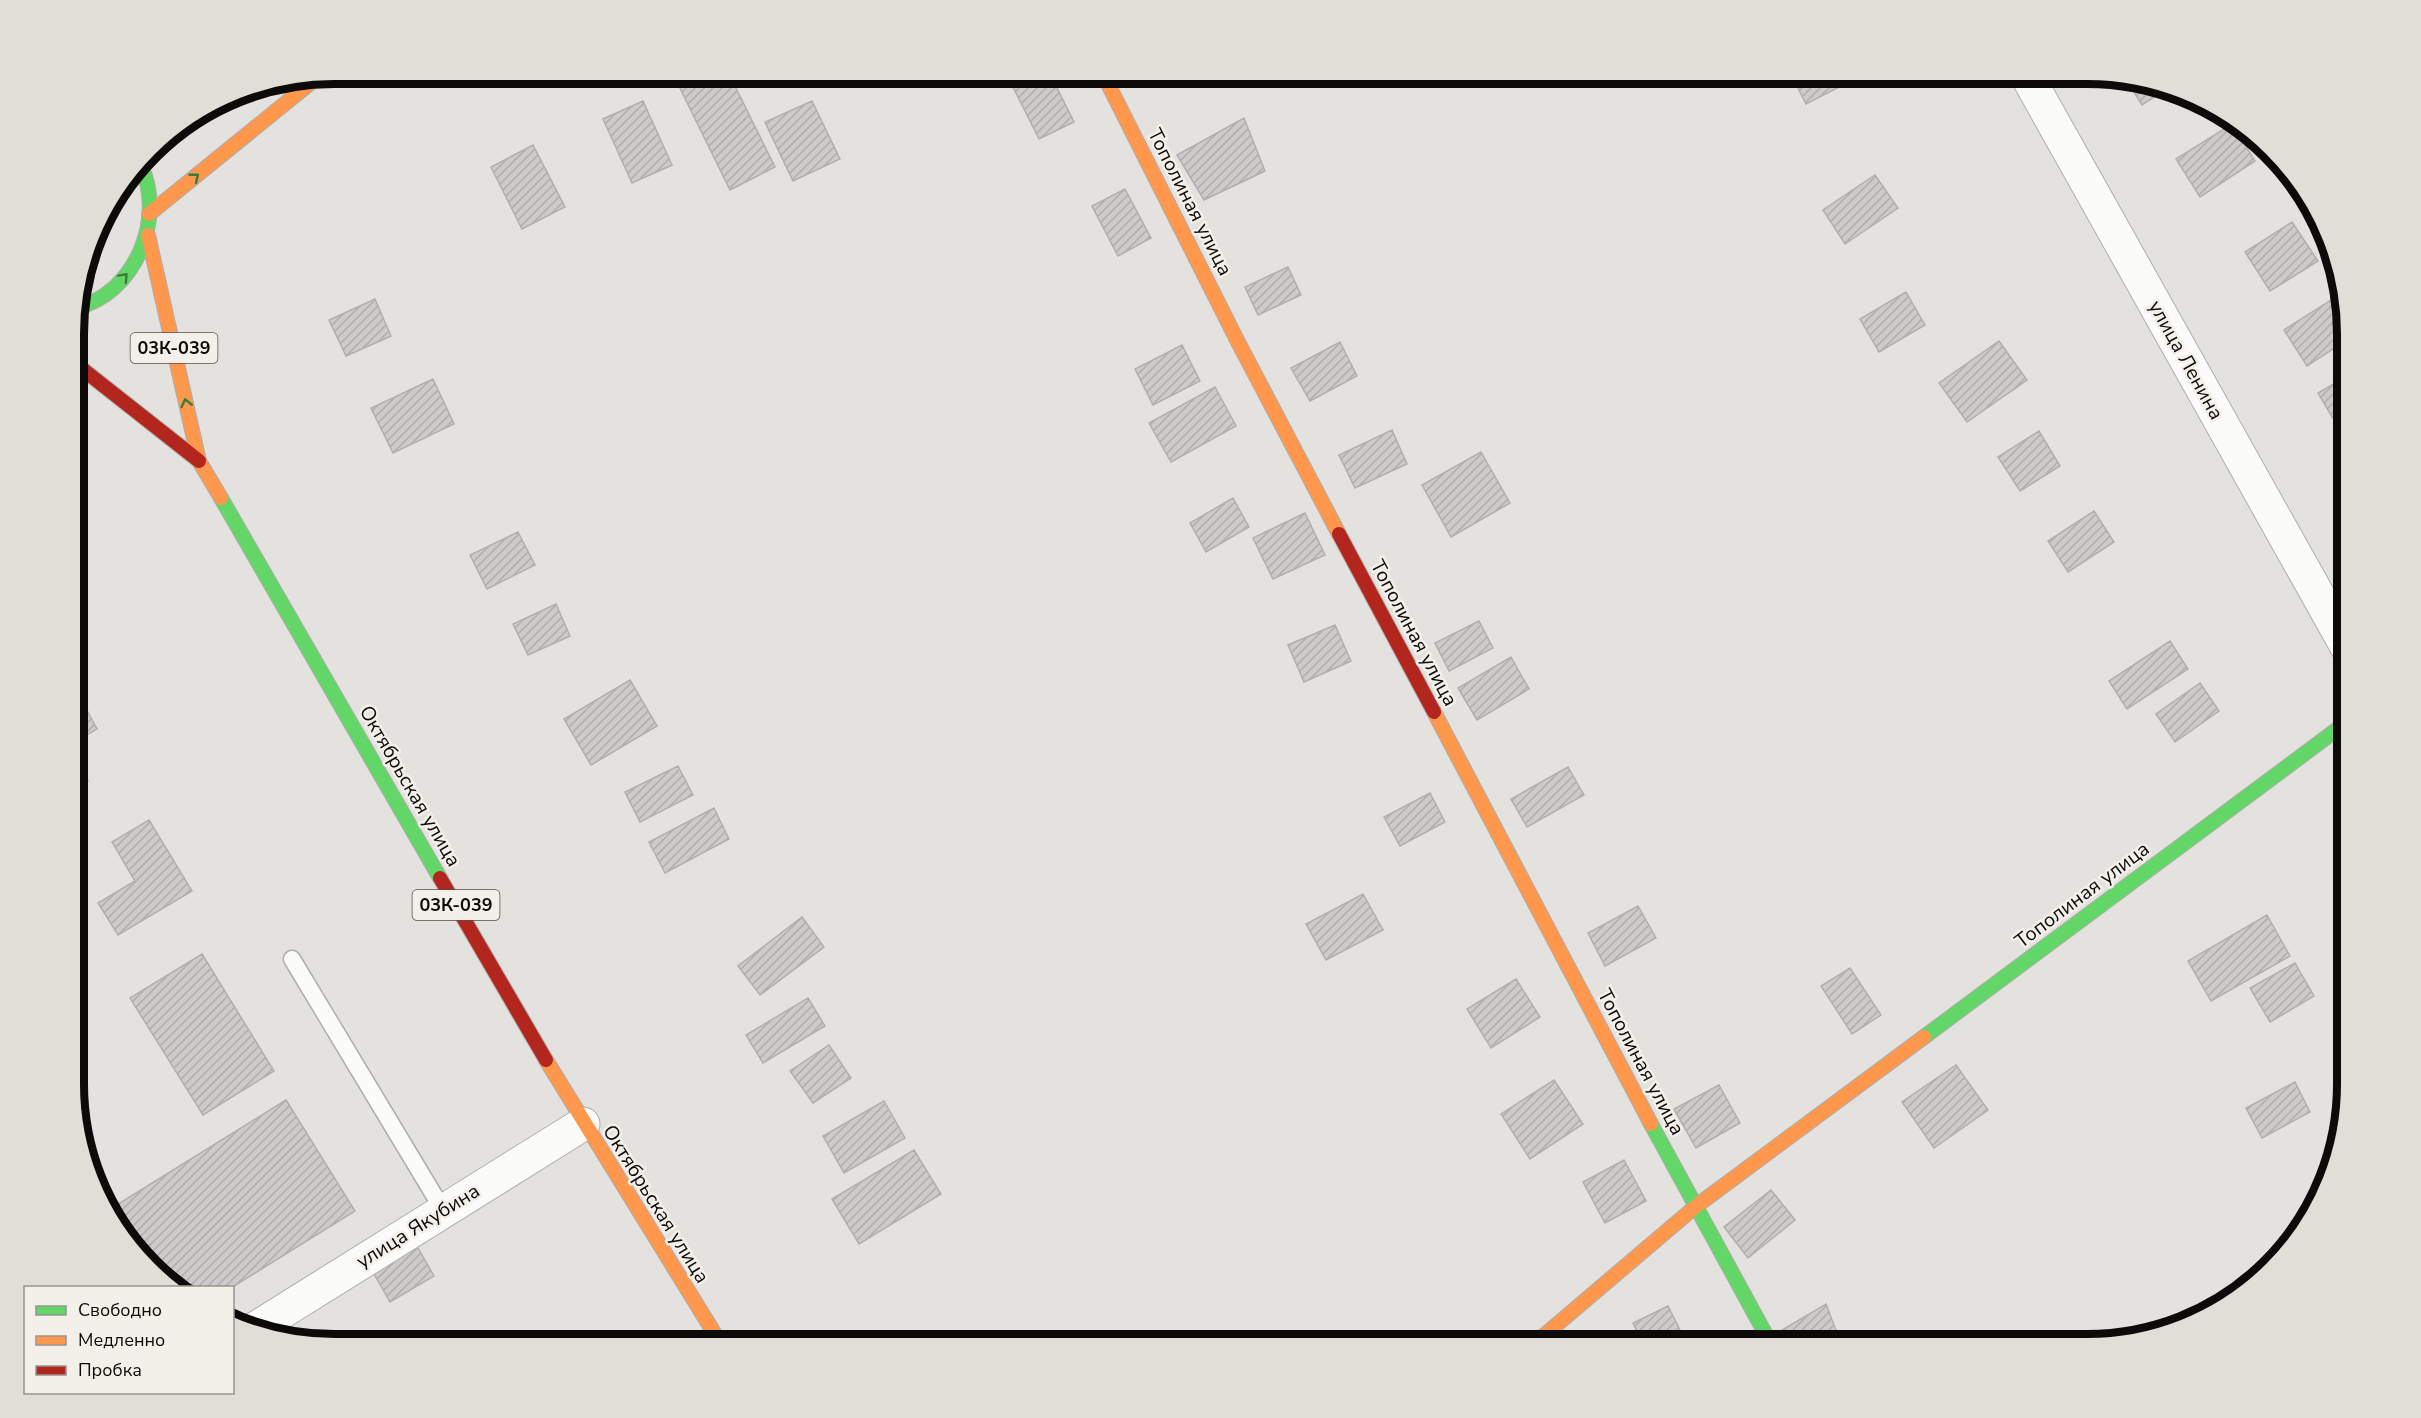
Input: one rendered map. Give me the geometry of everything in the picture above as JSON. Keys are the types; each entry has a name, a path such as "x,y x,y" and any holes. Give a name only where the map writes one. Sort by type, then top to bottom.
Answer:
{"street":[{"name":"Тополиная улица","path":"1108,84 1244,353 1695,1207 1765,1334"},
{"name":"улица Ленина","path":"2032,84 2337,629"},
{"path":"149,214 309,86"},
{"path":"86,306 127,277 148,236 149,183 144,172"},
{"name":"Октябрьская улица","path":"148,236 199,460 583,1124 715,1334"},
{"name":"Октябрьская улица","path":"84,370 199,460"},
{"name":"Тополиная улица","path":"1546,1334 1695,1207 2337,729"},
{"name":"улица Якубина","path":"263,1323 583,1124"}],"lane":[{"path":"292,959 443,1210"}],"building":[{"path":"678,84 734,84 775,167 730,190"},
{"path":"1019,84 1055,84 1074,122 1039,139 1013,87"},
{"path":"1796,84 1845,84 1806,104"},
{"path":"2131,88 2158,95 2142,105"},
{"path":"643,101 672,165 632,183 603,119"},
{"path":"812,101 840,159 793,181 765,122"},
{"path":"1244,118 1265,171 1204,200 1177,155"},
{"path":"2227,127 2240,137 2255,161 2200,197 2176,159"},
{"path":"533,145 565,207 522,229 491,167"},
{"path":"1875,175 1898,208 1845,244 1823,210"},
{"path":"1125,189 1151,238 1118,256 1092,206"},
{"path":"2292,222 2318,261 2270,291 2245,252"},
{"path":"1288,267 1301,295 1258,315 1245,287"},
{"path":"1906,292 1925,325 1879,352 1860,319"},
{"path":"375,299 391,336 346,356 329,320"},
{"path":"2331,300 2335,307 2337,346 2307,366 2284,330"},
{"path":"1999,341 2027,380 1967,422 1939,383"},
{"path":"1340,342 1357,376 1310,401 1291,368"},
{"path":"1182,345 1200,381 1153,405 1135,369"},
{"path":"433,379 454,424 393,453 371,408"},
{"path":"2337,382 2337,425 2318,393"},
{"path":"1215,387 1236,426 1171,462 1149,423"},
{"path":"1392,430 1407,464 1355,488 1339,455"},
{"path":"2039,431 2060,466 2020,491 1998,457"},
{"path":"1481,452 1510,503 1451,537 1422,485"},
{"path":"1233,498 1249,527 1206,552 1190,523"},
{"path":"2094,511 2114,542 2068,572 2048,541"},
{"path":"1305,513 1325,555 1273,579 1253,538"},
{"path":"518,532 535,565 487,589 470,555"},
{"path":"556,604 570,636 528,655 513,624"},
{"path":"1479,621 1493,648 1449,671 1435,643"},
{"path":"1335,625 1351,661 1304,682 1288,645"},
{"path":"2170,641 2188,669 2127,709 2109,681"},
{"path":"1511,657 1529,689 1477,720 1458,688"},
{"path":"630,680 657,726 591,765 564,719"},
{"path":"2200,683 2219,711 2175,742 2156,714"},
{"path":"84,705 97,729 84,736"},
{"path":"678,766 693,795 640,822 625,792"},
{"path":"1568,767 1584,795 1527,827 1511,799"},
{"path":"1430,793 1445,822 1400,846 1384,817"},
{"path":"714,808 729,839 665,873 649,842"},
{"path":"149,820 192,891 118,935 98,903 135,881 112,842"},
{"path":"1363,894 1383,930 1326,960 1306,924"},
{"path":"1638,906 1656,938 1605,966 1588,933"},
{"path":"2267,915 2290,956 2211,1001 2188,961"},
{"path":"802,917 824,947 760,995 738,966"},
{"path":"202,954 274,1071 203,1115 130,998"},
{"path":"2295,963 2314,996 2270,1022 2250,988"},
{"path":"1850,968 1881,1015 1852,1034 1821,986"},
{"path":"1516,979 1540,1017 1491,1048 1467,1009"},
{"path":"808,998 825,1026 763,1063 746,1035"},
{"path":"829,1045 851,1078 813,1103 790,1071"},
{"path":"1956,1065 1988,1110 1934,1148 1902,1102"},
{"path":"1554,1080 1583,1124 1530,1159 1501,1114"},
{"path":"2295,1082 2310,1112 2262,1138 2246,1108"},
{"path":"1719,1085 1740,1123 1696,1148 1674,1109"},
{"path":"286,1100 355,1211 234,1286 187,1286 146,1249 115,1206"},
{"path":"884,1101 905,1138 844,1173 823,1136"},
{"path":"914,1150 941,1194 859,1244 832,1199"},
{"path":"1624,1160 1646,1201 1605,1223 1583,1182"},
{"path":"1771,1190 1795,1220 1748,1258 1724,1227"},
{"path":"414,1241 434,1276 390,1302 370,1267"},
{"path":"1826,1304 1837,1334 1784,1334 1782,1330"},
{"path":"1668,1306 1682,1334 1638,1334 1633,1323"}],"traffic: fast":[{"path":"86,304 97,300 115,287 129,271 140,252 147,231 150,209 148,187 143,173"},
{"path":"221,498 440,878"},
{"path":"1924,1037 2337,729"},
{"path":"1651,1124 1766,1334"}],"traffic: slow":[{"path":"1108,84 1238,342 1339,534"},
{"path":"149,214 307,86"},
{"path":"148,235 199,461 221,498"},
{"path":"1434,712 1651,1124"},
{"path":"1546,1334 1695,1207 1924,1037"},
{"path":"546,1060 715,1334"}],"traffic: jam":[{"path":"84,370 199,461"},
{"path":"1339,534 1434,712"},
{"path":"440,878 546,1060"}]}
